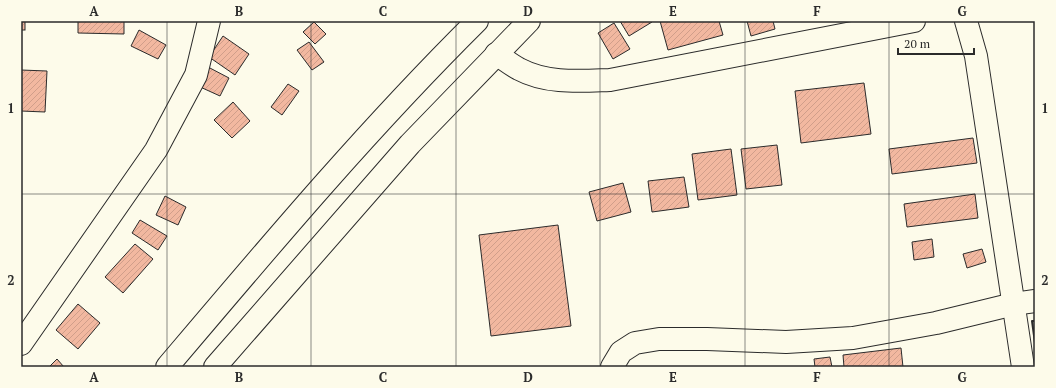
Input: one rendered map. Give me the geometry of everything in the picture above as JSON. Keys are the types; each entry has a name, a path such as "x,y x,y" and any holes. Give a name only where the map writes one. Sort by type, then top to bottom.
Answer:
{"street":[{"path":"21,344 156,150 196,75 208,21"},
{"path":"167,367 297,215 437,61 477,21"},
{"path":"215,367 410,144 529,21"},
{"path":"496,54 519,70 538,77 562,81 610,80 914,21"},
{"path":"966,21 976,56 1023,367"},
{"path":"612,367 621,352 635,343 659,339 786,342 853,338 936,323 1014,304 1035,301"}],"building":[{"path":"21,21 25,21 25,30 21,30"},
{"path":"78,21 124,21 124,34 78,33"},
{"path":"620,21 651,21 652,22 629,36"},
{"path":"660,21 719,21 723,35 668,50"},
{"path":"747,21 773,21 775,29 751,36"},
{"path":"314,22 326,34 315,44 303,32"},
{"path":"614,23 630,49 613,59 598,33"},
{"path":"139,30 166,45 158,59 131,46"},
{"path":"223,36 249,54 235,75 209,57"},
{"path":"309,42 324,62 312,70 297,50"},
{"path":"208,67 229,78 220,96 198,86"},
{"path":"21,70 47,71 45,112 21,111"},
{"path":"864,83 871,134 801,143 795,91"},
{"path":"288,84 299,91 282,115 271,107"},
{"path":"233,102 250,121 232,138 214,120"},
{"path":"973,138 977,163 892,174 889,149"},
{"path":"777,145 782,185 746,189 741,149"},
{"path":"731,149 737,195 698,200 692,154"},
{"path":"684,177 689,207 652,212 648,181"},
{"path":"623,183 631,212 597,221 589,192"},
{"path":"975,194 978,218 907,227 904,204"},
{"path":"165,196 186,207 178,225 156,215"},
{"path":"140,220 167,236 158,250 132,233"},
{"path":"558,225 571,326 491,336 479,235"},
{"path":"932,239 934,257 914,260 912,242"},
{"path":"135,244 153,259 123,293 105,277"},
{"path":"982,249 986,262 967,268 963,254"},
{"path":"78,304 100,323 78,349 56,330"},
{"path":"901,348 903,367 844,367 843,355"},
{"path":"830,357 832,367 815,367 814,359"},
{"path":"57,359 64,367 49,367"}],"wall":[{"path":"1035,321 1032,321 1035,343"}]}
